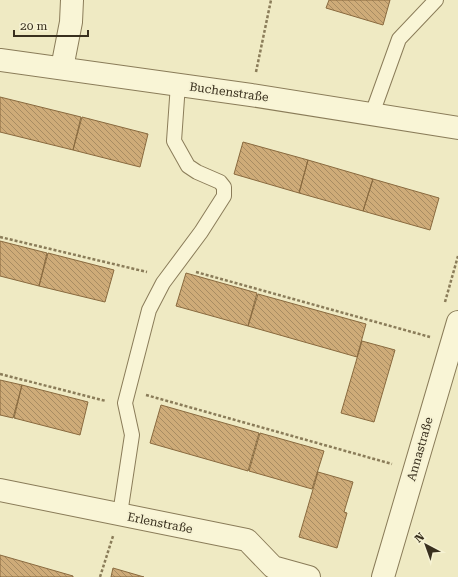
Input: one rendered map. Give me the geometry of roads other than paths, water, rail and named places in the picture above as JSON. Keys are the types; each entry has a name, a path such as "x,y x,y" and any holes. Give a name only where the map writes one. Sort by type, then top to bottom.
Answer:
{"street":[{"path":"62,68 71,22 72,0"},
{"name":"Buchenstraße","path":"0,60 178,84 458,128"},
{"name":"Annastraße","path":"383,577 458,322"},
{"name":"Erlenstraße","path":"0,490 247,540 273,567 308,577"}],"lane":[{"path":"372,114 399,39 436,0"},
{"path":"120,514 132,436 126,406 128,390 149,310 171,272 201,232 224,196 224,187 220,182 197,172 188,166 174,141 178,84"}]}
